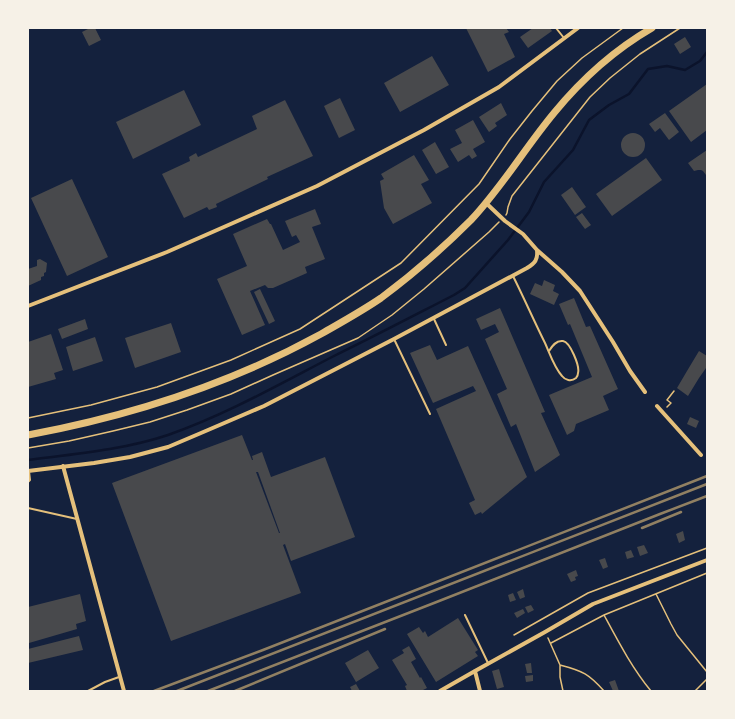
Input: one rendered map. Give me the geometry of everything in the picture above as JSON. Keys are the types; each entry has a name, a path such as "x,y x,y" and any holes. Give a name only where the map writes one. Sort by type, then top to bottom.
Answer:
{"main road":[{"path":"28,435 56,430 160,403 200,389 236,375 306,342 343,322 379,299 420,266 472,219 507,177 554,112 588,77 614,54 652,28"}],"street":[{"path":"28,306 167,252 317,186 424,130 493,90 578,28"},
{"path":"486,203 502,218 523,234 537,250 562,272 580,291 630,371 645,392"},
{"path":"28,471 130,457 168,447 264,406 434,318 534,263 537,250"},
{"path":"657,406 702,455"},
{"path":"63,466 124,691"},
{"path":"440,691 592,604 707,560"},
{"path":"475,670 480,691"}],"lane":[{"path":"556,28 564,38"},
{"path":"513,275 549,351 562,376 567,380 576,378 578,369 575,357 567,344 564,341 557,342 549,351"},
{"path":"434,318 446,345"},
{"path":"394,339 430,414"},
{"path":"28,471 30,480 28,482"},
{"path":"28,508 77,519"},
{"path":"464,615 488,663"},
{"path":"88,691 105,682 120,677"}],"path":[{"path":"28,418 91,405 158,386 231,360 300,329 401,263 479,184 510,139 557,81 582,58 623,28"},
{"path":"502,218 507,213 512,196 590,97 610,78 640,54 680,28"},
{"path":"662,412 671,403 667,400 674,390"},
{"path":"514,635 588,593 707,548"},
{"path":"551,643 604,615 707,574"},
{"path":"656,594 670,624 677,635 707,672"},
{"path":"604,615 623,649 651,691"},
{"path":"545,632 560,665 560,677 563,691"},
{"path":"560,665 582,672 595,680 604,691"},
{"path":"695,691 707,679"}],"building":[{"path":"90,28 95,28 101,40 89,46 82,32"},
{"path":"466,28 506,28 509,32 504,34 515,57 488,72"},
{"path":"533,28 550,28 552,31 528,48 520,37"},
{"path":"685,37 691,47 680,54 674,44"},
{"path":"432,56 449,85 400,112 384,83"},
{"path":"707,84 707,130 691,142 669,111"},
{"path":"184,90 201,125 133,159 116,122"},
{"path":"340,98 355,130 339,138 324,106"},
{"path":"285,100 313,156 267,177 268,179 216,204 217,207 209,210 207,207 184,218 162,174 190,161 189,157 196,153 198,157 257,129 252,116"},
{"path":"501,103 507,115 495,123 497,126 489,132 479,117"},
{"path":"665,113 679,132 669,140 660,128 655,132 649,124"},
{"path":"473,120 485,142 473,149 477,156 472,159 469,155 458,162 450,149 462,143 455,130"},
{"path":"628,133 638,133 645,140 645,150 638,157 628,157 621,150 621,140"},
{"path":"435,142 449,167 436,174 422,150"},
{"path":"707,150 706,175 701,170 694,171 688,163"},
{"path":"414,155 429,180 421,184 432,203 393,224 384,208 380,181 384,179 381,174"},
{"path":"646,158 662,180 612,216 596,194"},
{"path":"72,179 108,257 67,276 31,198"},
{"path":"572,187 586,207 575,215 561,195"},
{"path":"315,209 321,224 312,227 325,259 305,267 307,273 273,288 268,288 265,285 250,291 265,325 242,335 217,279 247,266 233,234 267,219 271,224 283,250 300,242 296,235 292,237 285,221"},
{"path":"582,213 591,225 585,229 576,217"},
{"path":"40,259 47,263 46,272 44,273 44,276 41,277 41,280 28,286 28,269 37,266 37,260"},
{"path":"544,280 555,285 553,291 559,294 554,305 530,294 535,283 542,286"},
{"path":"260,289 275,321 269,324 254,292"},
{"path":"574,298 586,327 590,326 618,389 603,396 609,410 576,424 574,431 567,435 549,395 592,377 570,324 568,325 559,304"},
{"path":"500,308 545,412 541,413 560,455 535,472 516,424 511,427 497,394 507,389 485,339 499,332 495,324 481,330 476,319"},
{"path":"85,319 88,329 62,339 58,329"},
{"path":"171,323 181,352 135,368 125,338"},
{"path":"51,334 63,370 54,373 56,379 28,387 28,342"},
{"path":"95,337 103,361 73,371 66,347"},
{"path":"430,345 437,360 468,346 527,477 482,514 481,512 475,515 469,503 475,500 436,409 476,391 473,386 433,403 410,353"},
{"path":"699,351 707,356 707,369 706,368 688,396 677,388"},
{"path":"690,417 699,421 696,428 687,424"},
{"path":"242,435 252,460 252,456 262,452 271,477 325,457 355,537 291,561 285,544 283,545 301,593 171,641 112,483","holes":["256,472 258,472 280,533"]},
{"path":"683,531 685,540 679,543 676,534"},
{"path":"644,545 648,553 640,556 637,547"},
{"path":"631,550 634,557 627,559 625,552"},
{"path":"605,558 608,567 603,569 599,560"},
{"path":"576,570 578,576 575,577 576,580 571,582 567,574"},
{"path":"523,589 525,597 520,599 517,592"},
{"path":"513,593 516,600 510,602 508,595"},
{"path":"80,594 86,621 76,624 77,629 29,643 28,607"},
{"path":"531,605 534,610 528,613 525,607"},
{"path":"523,609 525,613 517,618 514,613"},
{"path":"458,618 478,650 475,652 478,656 436,682 407,634 419,627 423,633 425,631 428,637"},
{"path":"79,636 83,650 28,663 28,649"},
{"path":"409,646 416,659 411,662 427,688 421,691 407,691 405,686 407,685 392,660 404,653 402,650"},
{"path":"368,650 379,668 356,682 345,663"},
{"path":"531,663 532,673 527,673 525,664"},
{"path":"499,669 504,687 497,689 492,671"},
{"path":"533,675 533,681 526,682 525,676"},
{"path":"615,680 619,691 613,691 609,682"},
{"path":"356,684 360,691 352,691 350,687"}],"waterway":[{"path":"28,460 99,451 134,444 168,435 189,427 251,399 454,295 465,288 508,240 529,212 544,182 573,150 589,120 609,105 629,94 648,69 667,66 685,70 700,61 707,52"}],"railway":[{"path":"154,691 263,650 707,476"},
{"path":"177,691 707,484"},
{"path":"208,691 707,496"},
{"path":"642,528 681,512"},
{"path":"235,691 385,629"}]}
